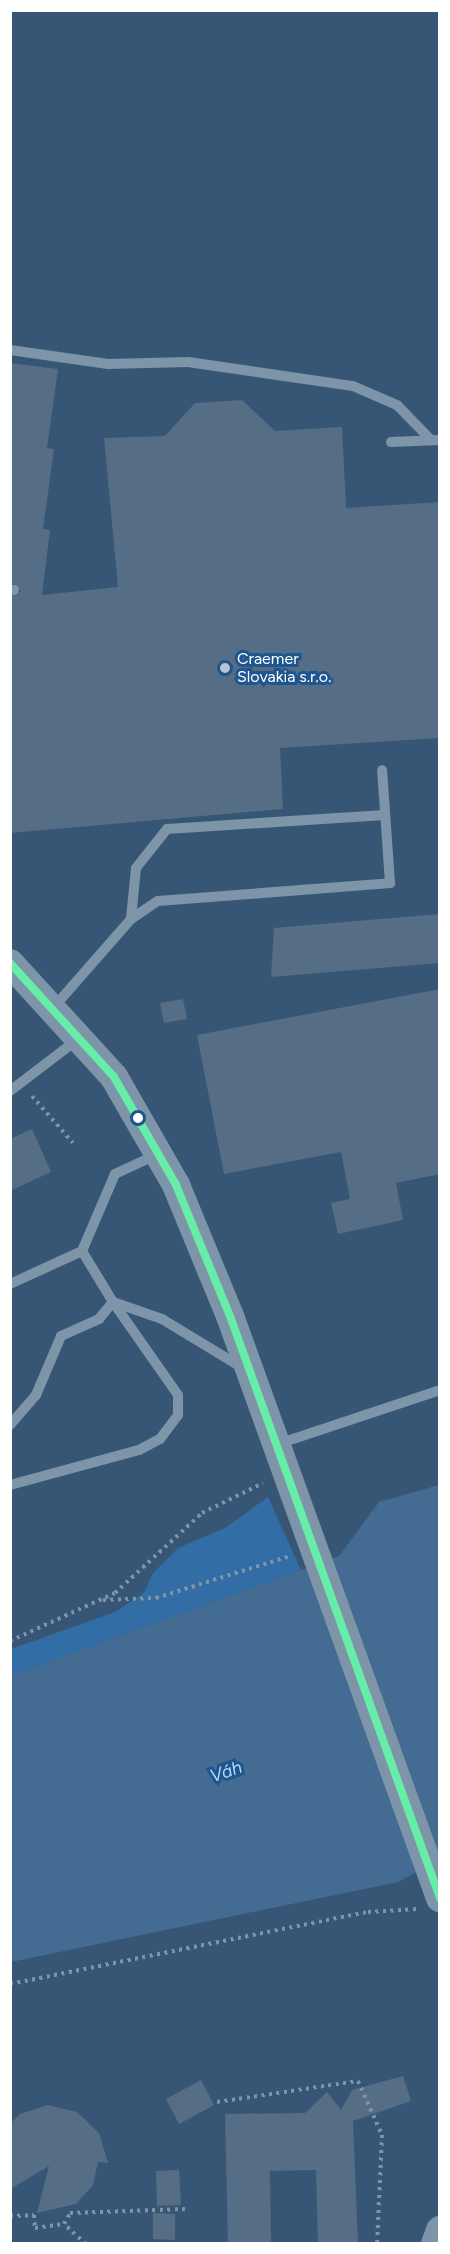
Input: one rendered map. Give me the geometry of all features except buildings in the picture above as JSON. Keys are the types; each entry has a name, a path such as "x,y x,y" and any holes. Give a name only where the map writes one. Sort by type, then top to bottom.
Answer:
{"street":[{"path":"10,963 82,1036 159,1153 204,1248 312,1549 433,1900"},
{"path":"435,2244 440,2230"}],"lane":[{"path":"10,350 108,364 188,362 353,387 397,405 435,440"},
{"path":"391,442 435,440"},
{"path":"54,1007 131,919 164,900 390,883 382,770"},
{"path":"131,919 136,868 167,829 385,815"},
{"path":"10,1091 82,1036"},
{"path":"10,1284 82,1251 115,1174 159,1153"},
{"path":"10,1485 139,1450 160,1439 178,1415 178,1395 113,1302 82,1251"},
{"path":"113,1302 162,1319 250,1373"},
{"path":"10,1425 36,1395 61,1336 99,1319 113,1302"},
{"path":"275,1445 440,1390"}],"path":[{"path":"21,1083 73,1143"},
{"path":"10,1641 103,1600 201,1513 285,1474"},
{"path":"103,1600 156,1599 312,1549"},
{"path":"10,1984 433,1900"},
{"path":"217,2102 358,2081 382,2135 377,2244"},
{"path":"64,2224 70,2213 185,2209"},
{"path":"10,2216 34,2215 35,2228 64,2224"},
{"path":"64,2224 86,2244"}],"shaded area":[{"path":"268,1497 301,1570 11,1676 11,1649 115,1612 144,1593 153,1573 178,1548 225,1528"}],"water":[{"name":"Váh","path":"439,1485 439,1860 398,1882 11,1962 10,1676 339,1556 379,1502"}],"transit line":[{"path":"10,963 114,1077 176,1185 230,1316 440,1898"}],"place":[{"name":"Craemer Slovakia s.r.o.","path":"225,668"}]}
